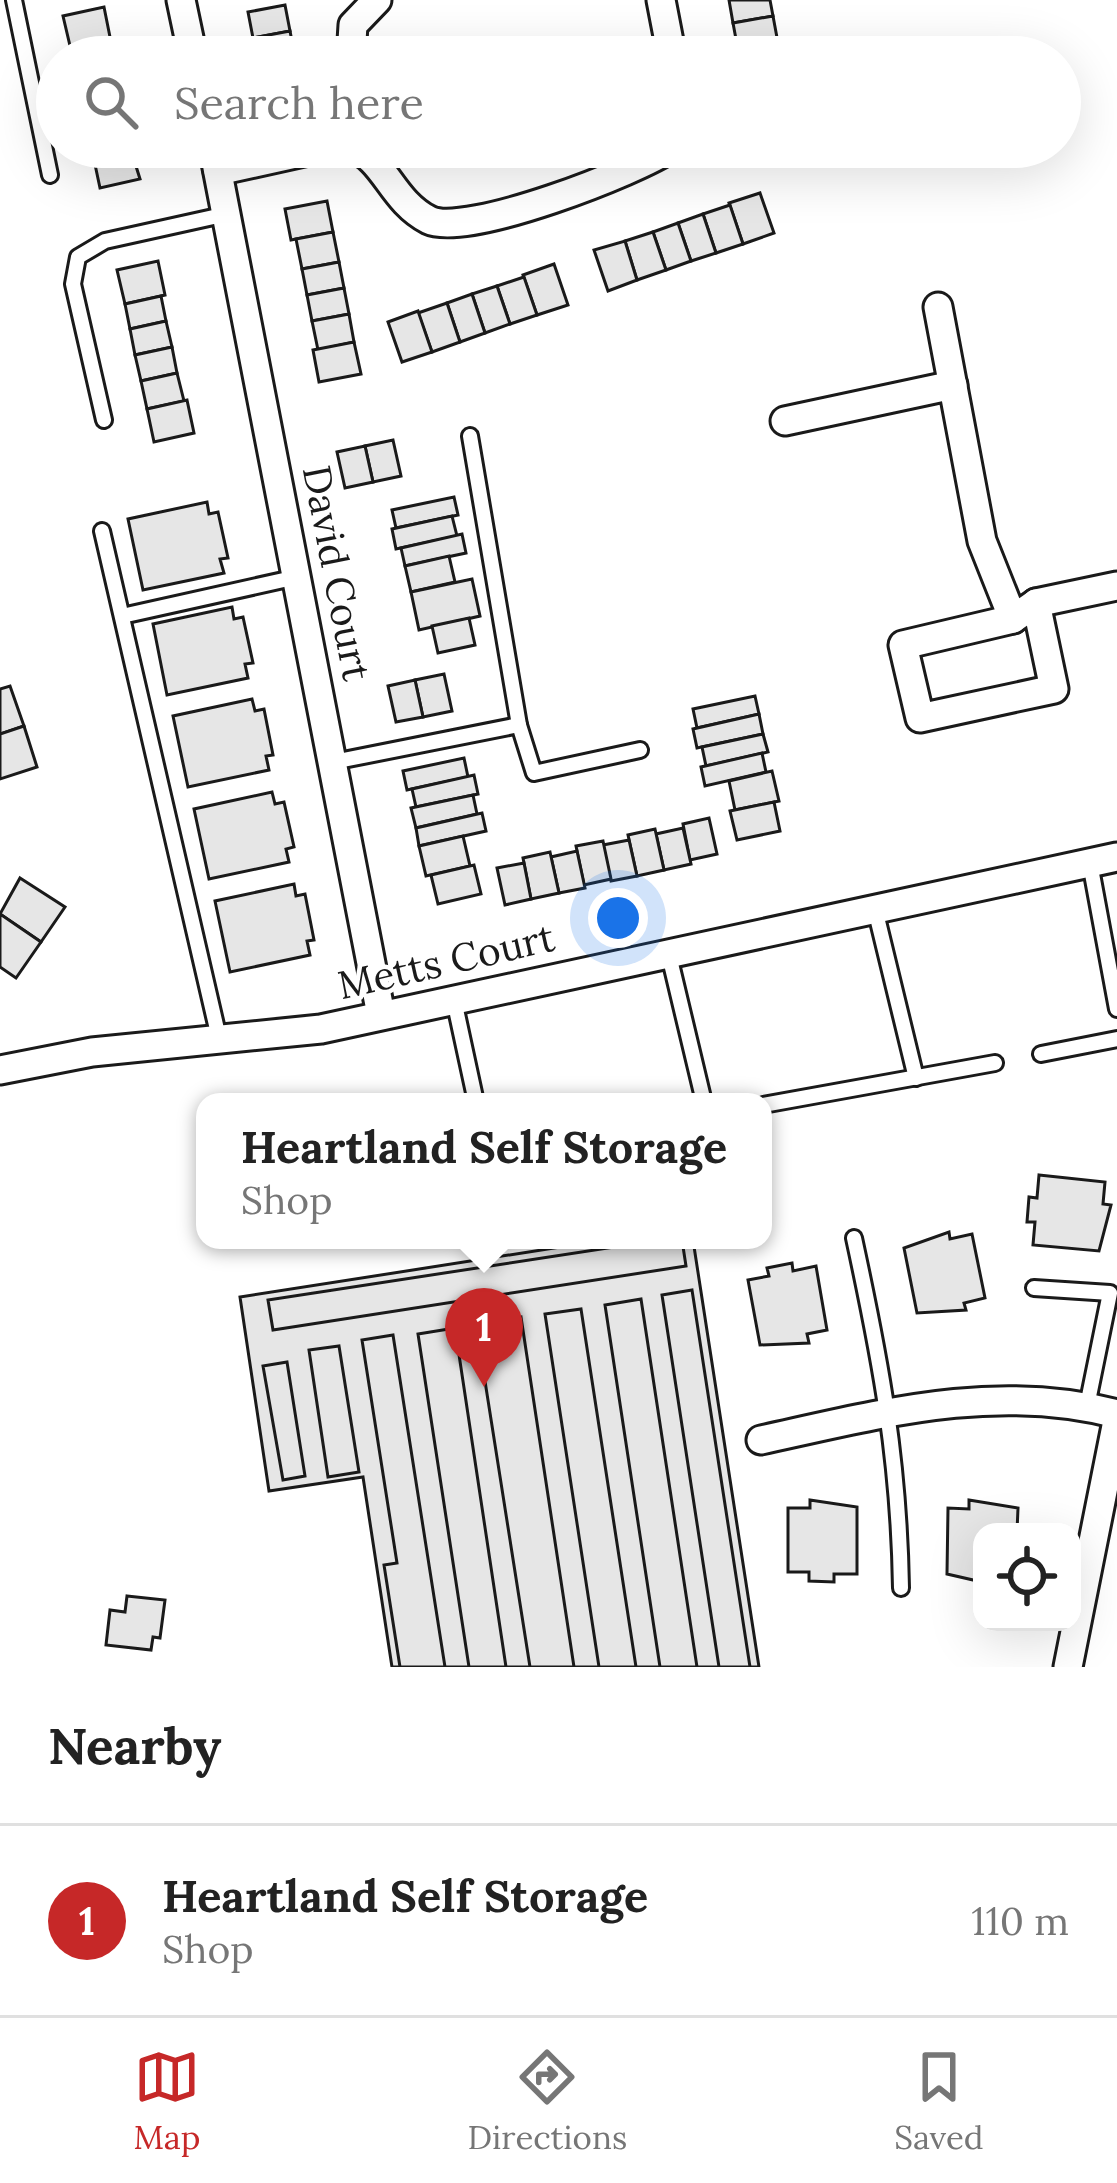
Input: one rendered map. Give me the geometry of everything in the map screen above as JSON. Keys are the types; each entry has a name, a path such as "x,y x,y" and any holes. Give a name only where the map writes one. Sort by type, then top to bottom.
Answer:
{"street":[{"path":"181,0 189,36"},
{"path":"352,36 353,25 377,0"},
{"path":"661,0 668,36"},
{"name":"David Court","path":"217,168 381,1015"},
{"path":"379,168 398,200 434,223 471,221 524,207 621,168"},
{"path":"938,307 982,541 1024,611 1054,689 920,718 903,645 1024,611 1117,586"},
{"path":"785,421 953,385"},
{"name":"Metts Court","path":"0,1070 219,1038 321,1029 1103,860"},
{"path":"761,1439 891,1411 981,1399 1087,1406 1117,1418 1068,1667"}],"lane":[{"path":"14,0 36,108"},
{"path":"48,168 50,176"},
{"path":"104,420 73,284 78,256 105,241 227,214"},
{"path":"470,436 519,725 534,773 640,750"},
{"path":"102,531 219,1038"},
{"path":"122,616 296,577"},
{"path":"334,762 519,725"},
{"path":"1103,860 1117,1009"},
{"path":"875,909 916,1078"},
{"path":"668,952 702,1093"},
{"path":"454,1000 474,1093"},
{"path":"1041,1054 1117,1039"},
{"path":"772,1103 995,1063"},
{"path":"854,1238 891,1411 902,1588"},
{"path":"1034,1288 1114,1293 1087,1406"}],"building":[{"path":"729,0 770,0 773,16 733,23"},
{"path":"285,5 290,31 253,36 248,12"},
{"path":"104,7 110,36 68,36 63,16"},
{"path":"773,16 777,36 735,36 733,23"},
{"path":"96,168 137,168 140,179 100,188"},
{"path":"760,193 774,233 743,244 729,203"},
{"path":"327,201 333,232 291,240 285,209"},
{"path":"730,205 743,244 716,253 703,214"},
{"path":"703,214 716,253 691,261 678,223"},
{"path":"678,223 691,261 666,270 653,232"},
{"path":"333,232 339,262 302,269 296,239"},
{"path":"653,232 666,270 637,280 625,241"},
{"path":"625,241 637,280 608,291 594,250"},
{"path":"158,261 165,295 125,304 117,270"},
{"path":"339,262 344,288 307,295 302,269"},
{"path":"554,264 568,305 537,315 523,275"},
{"path":"524,277 537,315 510,324 497,286"},
{"path":"497,286 510,324 485,333 472,294"},
{"path":"344,288 349,314 312,321 307,295"},
{"path":"472,294 485,333 460,342 447,303"},
{"path":"161,296 166,321 130,329 125,304"},
{"path":"447,303 460,342 432,352 418,313"},
{"path":"418,311 432,352 402,362 388,322"},
{"path":"349,314 354,342 318,350 312,321"},
{"path":"166,321 172,347 135,355 130,329"},
{"path":"354,342 361,374 319,382 313,350"},
{"path":"172,347 177,373 141,381 135,355"},
{"path":"177,373 184,401 147,409 141,381"},
{"path":"187,400 194,433 154,442 147,409"},
{"path":"393,440 401,476 373,482 365,446"},
{"path":"365,446 373,482 345,488 337,452"},
{"path":"454,497 458,515 396,528 392,510"},
{"path":"207,502 209,514 218,512 228,558 220,559 224,573 143,590 128,519"},
{"path":"452,516 457,536 396,549 392,529"},
{"path":"462,534 466,553 405,566 401,548"},
{"path":"449,556 455,582 411,592 405,566"},
{"path":"472,579 480,616 419,630 411,592"},
{"path":"232,607 234,619 243,617 253,663 245,664 248,678 167,695 153,624"},
{"path":"469,618 475,645 438,653 432,626"},
{"path":"444,674 452,711 423,717 415,680"},
{"path":"415,680 423,717 396,722 388,686"},
{"path":"10,686 24,726 0,734 0,689"},
{"path":"755,696 759,714 697,728 693,709"},
{"path":"252,699 255,711 264,709 273,755 266,756 269,770 188,787 173,716"},
{"path":"759,714 763,734 697,748 693,729"},
{"path":"24,726 37,767 0,779 0,734"},
{"path":"763,734 768,752 706,766 702,747"},
{"path":"762,753 766,772 705,786 701,767"},
{"path":"464,758 468,777 407,790 403,771"},
{"path":"772,771 779,801 735,810 729,781"},
{"path":"474,775 478,794 416,807 412,789"},
{"path":"272,792 275,804 284,802 294,847 286,849 289,862 209,879 194,809"},
{"path":"473,795 477,814 416,828 411,808"},
{"path":"774,802 780,831 737,840 730,811"},
{"path":"482,813 486,831 419,846 416,828"},
{"path":"709,818 717,854 690,860 683,824"},
{"path":"683,828 691,864 664,870 656,834"},
{"path":"655,829 664,870 637,876 628,835"},
{"path":"463,836 470,866 426,876 419,846"},
{"path":"629,840 637,876 611,881 603,845"},
{"path":"603,841 611,879 584,885 576,846"},
{"path":"577,851 585,888 559,893 551,857"},
{"path":"550,852 559,893 531,899 523,858"},
{"path":"524,863 531,899 505,905 497,868"},
{"path":"474,865 481,894 438,904 431,875"},
{"path":"20,878 65,907 41,942 0,914"},
{"path":"294,884 296,896 305,894 314,940 307,941 310,955 230,972 215,901"},
{"path":"0,914 41,942 16,978 0,967"},
{"path":"1039,1175 1105,1182 1103,1204 1111,1205 1099,1251 1033,1245 1035,1222 1027,1222 1029,1197 1037,1198"},
{"path":"949,1232 950,1239 972,1234 985,1298 964,1303 966,1310 917,1313 904,1248"},
{"path":"547,1249 694,1249 759,1667 392,1667 363,1477 269,1491 240,1297"},
{"path":"601,1249 683,1249 686,1266 273,1330 268,1300"},
{"path":"792,1263 793,1271 816,1266 827,1330 807,1334 809,1343 760,1345 748,1280 769,1276 767,1268"},
{"path":"692,1290 750,1667 719,1667 662,1295"},
{"path":"641,1299 697,1667 660,1667 605,1305"},
{"path":"581,1309 636,1667 599,1667 545,1314"},
{"path":"521,1317 574,1667 530,1667 476,1324"},
{"path":"455,1328 506,1667 469,1667 418,1334"},
{"path":"393,1335 445,1667 400,1667 384,1565 397,1563 362,1340"},
{"path":"339,1346 359,1472 328,1477 309,1350"},
{"path":"287,1362 305,1476 283,1480 263,1366"},
{"path":"810,1500 857,1507 857,1574 834,1574 834,1582 809,1581 809,1572 788,1572 788,1508 810,1508"},
{"path":"969,1500 1018,1508 1017,1523 973,1523 973,1580 947,1574 948,1508 969,1509"},
{"path":"127,1596 165,1600 160,1638 153,1637 151,1650 106,1645 110,1610 125,1612"}],"place":[{"name":"Heartland Self Storage","path":"484,1387"}]}
